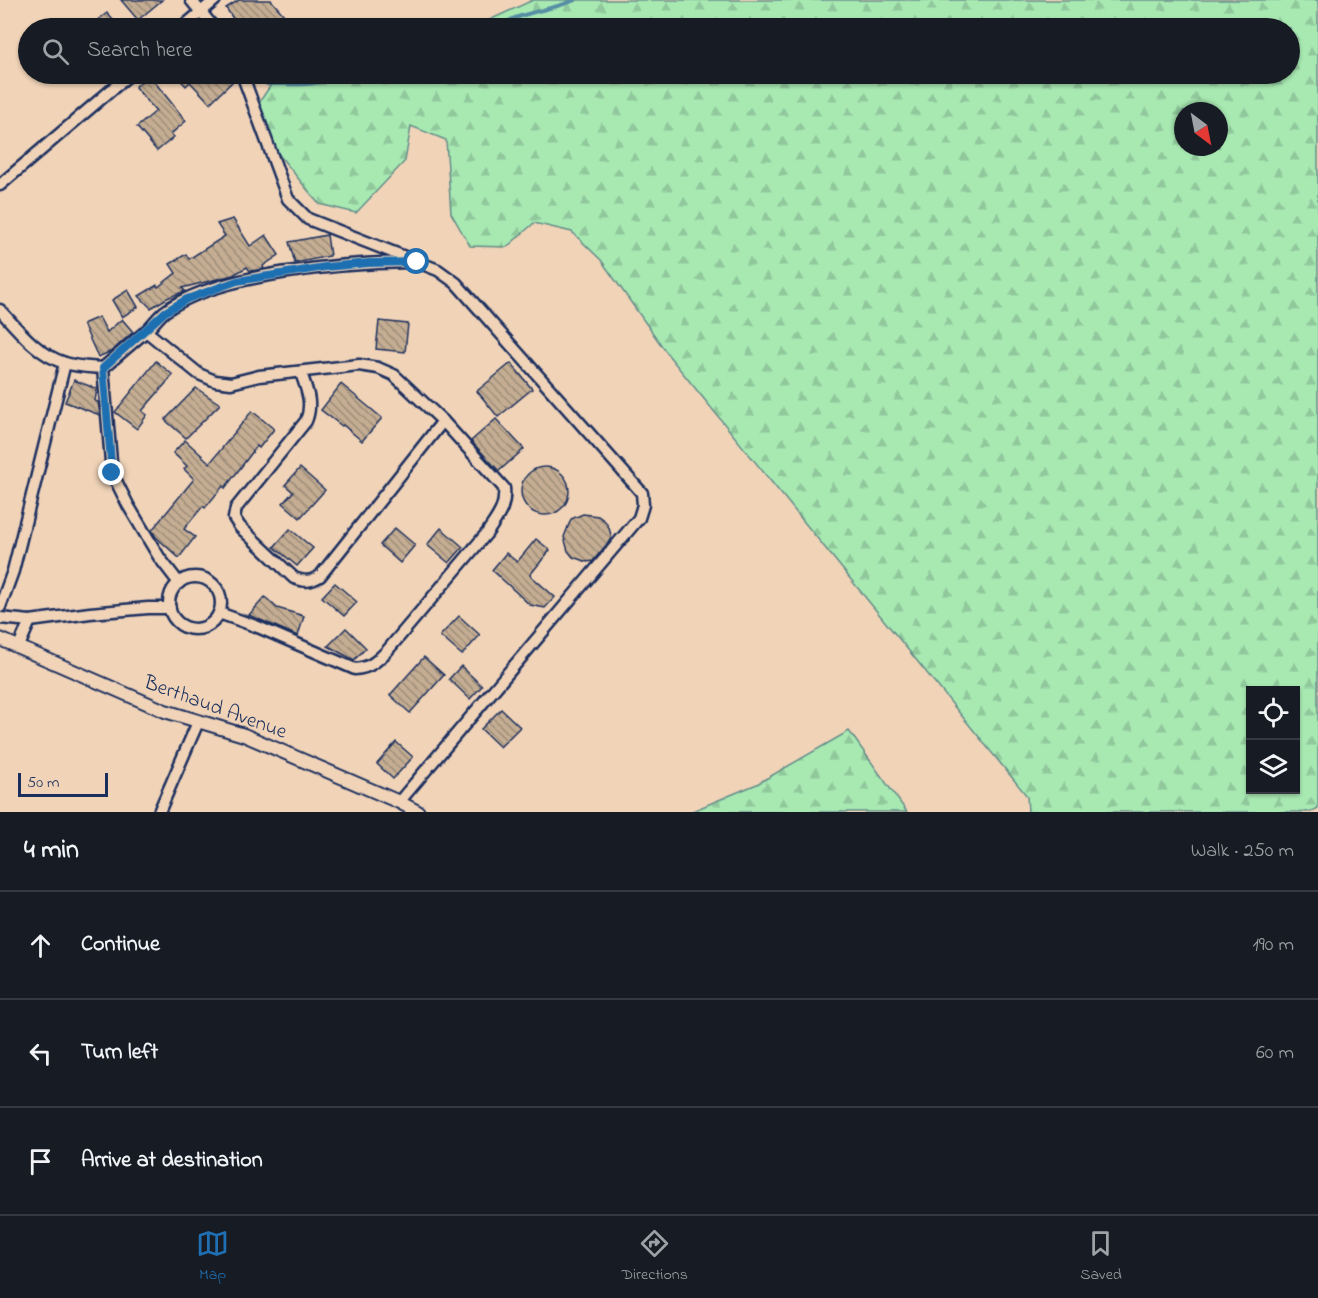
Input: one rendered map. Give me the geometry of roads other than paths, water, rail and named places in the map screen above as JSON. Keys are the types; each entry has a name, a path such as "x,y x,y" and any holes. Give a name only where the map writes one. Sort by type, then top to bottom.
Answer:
{"street":[{"path":"191,0 206,18"},
{"path":"194,18 215,0"},
{"path":"0,185 118,84"},
{"path":"246,84 288,199 308,219 438,270 456,283 642,493 644,505 639,518 399,802"},
{"path":"0,310 27,339 65,363 103,368 165,312 187,299 237,281 336,266 417,262"},
{"path":"146,331 198,374 214,381 231,383 259,376 359,365 378,368 394,375 443,421 504,488 505,501 500,514 487,533 387,651 375,663 365,668 355,669 258,627 219,613"},
{"path":"0,607 13,571 65,363"},
{"path":"103,368 112,473 159,557 179,583"},
{"path":"301,373 310,406 306,421 237,508 234,518 240,527 294,578 301,581 308,582 320,576 443,421"},
{"path":"193,577 208,580 218,591 221,606 219,613 208,625 192,628 178,622 170,608 171,594 179,583 193,577"},
{"path":"0,618 30,621 90,613 170,608"},
{"path":"19,646 30,621"},
{"name":"Berthaud Avenue","path":"0,639 165,711 244,735 399,802 417,812"},
{"path":"159,812 198,722"}],"waterway":[{"path":"515,18 575,0"},
{"path":"267,84 294,84"}]}
